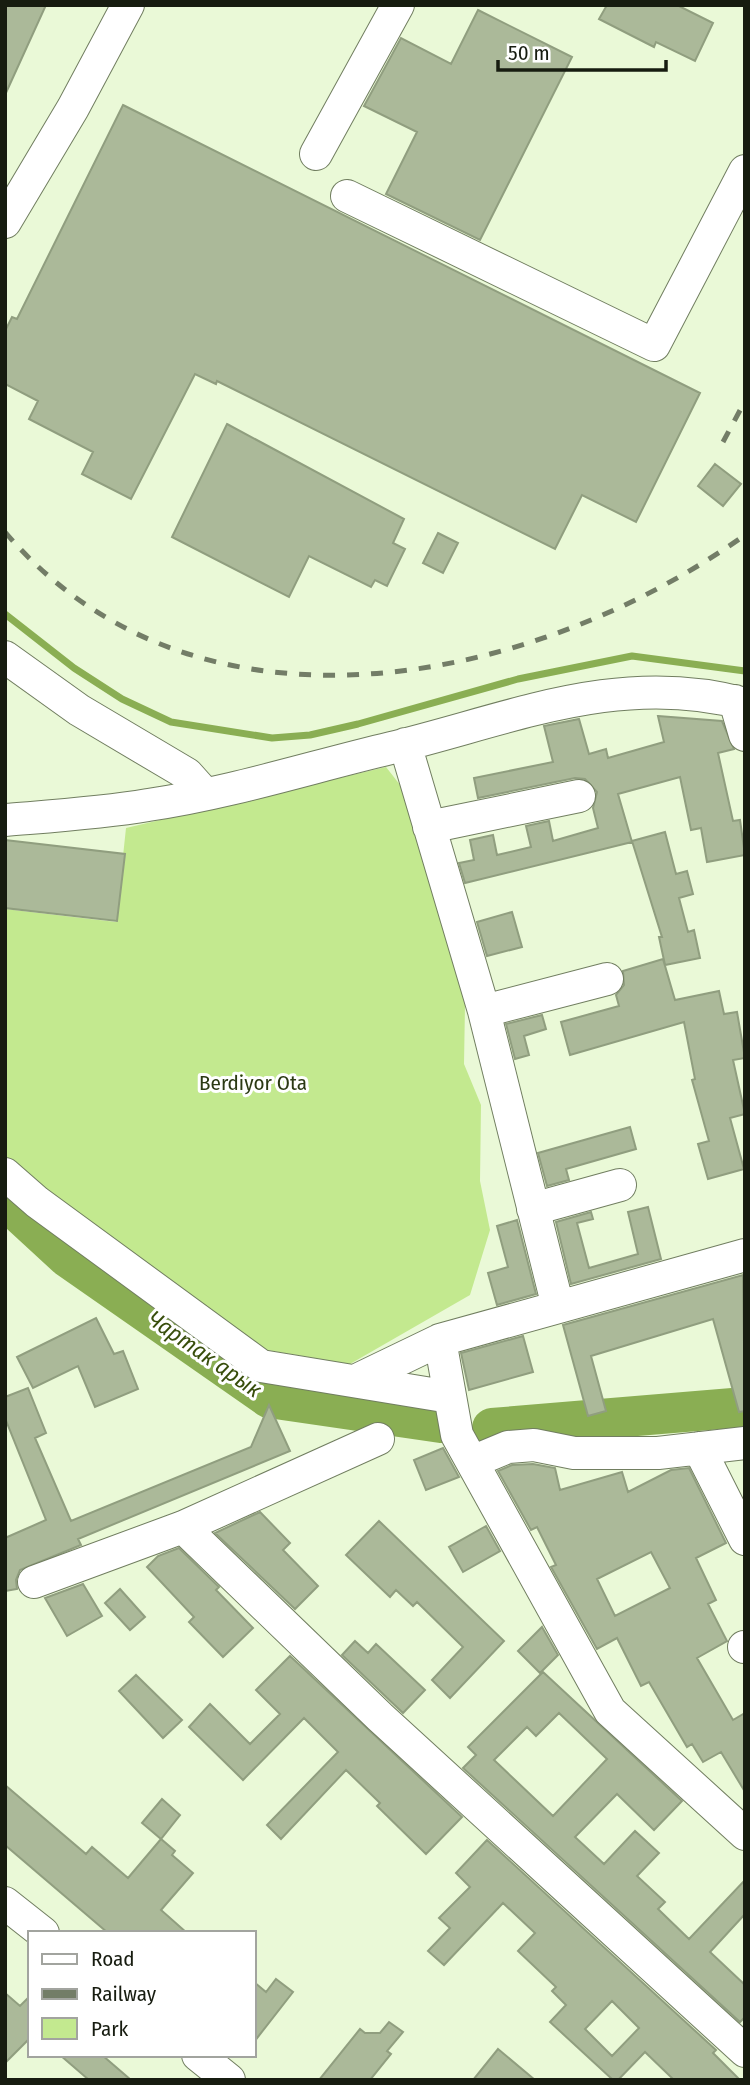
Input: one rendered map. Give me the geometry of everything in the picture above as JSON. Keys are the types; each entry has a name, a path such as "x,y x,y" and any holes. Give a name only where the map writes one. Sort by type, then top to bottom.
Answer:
{"street":[{"path":"5,222 73,108 128,5"},
{"path":"316,154 398,5"},
{"path":"347,196 654,345 745,171"},
{"path":"5,657 79,710 187,774 204,793"},
{"path":"5,820 150,805 598,695 634,692 740,703 745,735"},
{"path":"405,744 484,1011 558,1307"},
{"path":"429,827 579,796"},
{"path":"484,1011 607,979"},
{"path":"5,1174 37,1202 261,1366 450,1397"},
{"path":"533,1209 620,1185"},
{"path":"357,1380 440,1340 745,1255"},
{"path":"440,1340 457,1435 610,1711 745,1834"},
{"path":"34,1582 183,1527 378,1439"},
{"path":"472,1462 508,1447 534,1445 574,1453 658,1453 745,1443"},
{"path":"699,1448 745,1539"},
{"path":"183,1527 380,1717 745,2051"},
{"path":"5,1903 40,1931"},
{"path":"200,2057 229,2080"}],"green space":[{"name":"Berdiyor Ota","path":"386,767 404,790 465,1005 464,1064 481,1105 480,1181 490,1230 470,1295 350,1364 255,1348 55,1200 5,1155 5,909 116,922 126,828"}],"building":[{"path":"5,5 46,5 5,95"},
{"path":"607,5 677,5 713,23 695,61 656,42 654,47 599,19"},
{"path":"478,10 572,57 480,240 386,194 417,132 364,106 401,38 451,64"},
{"path":"123,105 700,393 636,522 582,495 555,549 217,381 216,384 195,374 131,499 82,474 93,452 29,419 38,401 5,384 5,331 12,317 17,319"},
{"path":"227,424 404,519 393,543 405,549 387,586 375,580 371,587 309,556 289,597 172,537"},
{"path":"715,464 741,484 723,506 698,486"},
{"path":"438,533 458,543 443,573 423,563"},
{"path":"658,716 722,721 734,749 718,753 733,821 740,820 745,855 707,862 701,828 691,830 680,777 618,794 632,842 465,883 459,863 474,860 470,840 493,835 497,855 531,847 526,826 549,821 553,841 598,828 593,808 597,792 585,779 575,778 478,798 474,778 553,762 544,726 579,719 589,754 606,749 608,758 664,742"},
{"path":"665,832 676,874 687,871 693,894 679,898 688,932 694,930 700,958 665,965 659,937 662,937 632,841"},
{"path":"5,840 125,854 117,921 5,908"},
{"path":"512,912 522,947 487,956 477,922"},
{"path":"663,959 675,1000 719,991 724,1014 737,1012 745,1058 733,1060 745,1114 730,1118 744,1169 708,1179 698,1144 709,1141 692,1080 695,1079 684,1022 570,1055 561,1022 619,1006 616,995 624,985 623,971"},
{"path":"542,1015 546,1029 524,1036 529,1055 515,1059 506,1024"},
{"path":"630,1127 636,1149 566,1169 569,1180 547,1186 538,1153"},
{"path":"648,1207 661,1259 571,1284 556,1222 591,1212 593,1219 577,1223 589,1268 638,1254 628,1212"},
{"path":"517,1220 536,1294 497,1305 488,1273 508,1267 497,1226"},
{"path":"743,1275 745,1411 739,1412 713,1319 591,1356 606,1411 588,1416 563,1325"},
{"path":"96,1318 114,1354 123,1351 138,1389 95,1407 78,1366 33,1388 17,1357"},
{"path":"523,1336 533,1372 469,1390 461,1353"},
{"path":"28,1388 46,1433 35,1438 71,1521 251,1447 269,1405 290,1451 78,1539 81,1545 20,1570 16,1580 17,1589 5,1591 5,1538 46,1520 5,1418 5,1397"},
{"path":"443,1448 459,1477 426,1490 414,1460"},
{"path":"533,1464 555,1468 560,1490 622,1472 628,1492 671,1470 689,1468 726,1543 696,1558 716,1600 708,1604 727,1641 697,1658 733,1720 745,1713 745,1792 721,1752 703,1762 692,1744 687,1747 649,1682 641,1686 617,1638 597,1649 551,1567 556,1565 537,1527 531,1530 498,1471 512,1465","holes":["651,1552 670,1588 615,1616 597,1579"]},
{"path":"260,1512 290,1543 283,1550 318,1586 295,1609 215,1533"},
{"path":"379,1521 504,1641 450,1698 432,1680 463,1647 417,1602 413,1606 396,1590 390,1597 346,1555"},
{"path":"486,1526 500,1551 463,1572 449,1547"},
{"path":"179,1548 219,1587 216,1590 253,1628 223,1657 189,1622 194,1617 147,1567 158,1556"},
{"path":"83,1584 102,1616 67,1636 45,1598"},
{"path":"120,1589 145,1617 130,1630 105,1603"},
{"path":"542,1627 558,1655 540,1673 518,1651"},
{"path":"355,1641 368,1653 376,1644 425,1690 403,1713 342,1655"},
{"path":"290,1656 462,1817 426,1854 377,1806 380,1803 346,1770 281,1839 267,1825 338,1752 304,1718 243,1780 189,1727 210,1704 250,1744 280,1714 256,1690"},
{"path":"543,1672 682,1801 654,1830 617,1794 575,1837 604,1864 635,1831 659,1853 637,1876 665,1902 658,1909 689,1939 745,1880 745,1914 710,1952 745,1985 745,2017 740,2022 463,1768 476,1755 468,1747","holes":["559,1713 607,1759 553,1816 494,1760 527,1727 536,1736"]},
{"path":"136,1675 182,1720 163,1738 119,1691"},
{"path":"5,1785 86,1854 92,1847 128,1878 161,1839 175,1851 172,1855 193,1873 161,1910 185,1931 106,1931 5,1845"},
{"path":"162,1799 180,1815 161,1839 142,1823"},
{"path":"487,1840 716,2050 713,2053 740,2080 674,2080 645,2052 618,2080 613,2080 550,2022 566,2005 552,1991 556,1987 518,1951 535,1933 503,1903 444,1965 428,1951 450,1928 439,1918 470,1887 456,1873","holes":["612,2001 639,2028 612,2056 585,2029"]},
{"path":"276,1979 293,1992 256,2039 256,1984 266,1992"},
{"path":"5,1993 20,2006 28,1998 28,2040 5,2063"},
{"path":"389,2022 403,2032 387,2051 391,2054 370,2080 319,2080 360,2029 365,2033 380,2033"},
{"path":"498,2049 535,2080 473,2080"},
{"path":"62,2057 104,2057 131,2080 89,2080"}],"waterway":[{"path":"5,614 74,668 122,699 171,722 272,738 310,735 518,679 632,656 745,671"},
{"name":"Чартак арык","path":"5,1200 67,1257 269,1398 441,1423"},
{"name":"Чартак арык","path":"492,1428 745,1407"}],"railway":[{"path":"723,442 745,401"},
{"path":"5,532 83,603 171,648 267,671 367,674 468,659 566,630 660,587 745,535"}]}
